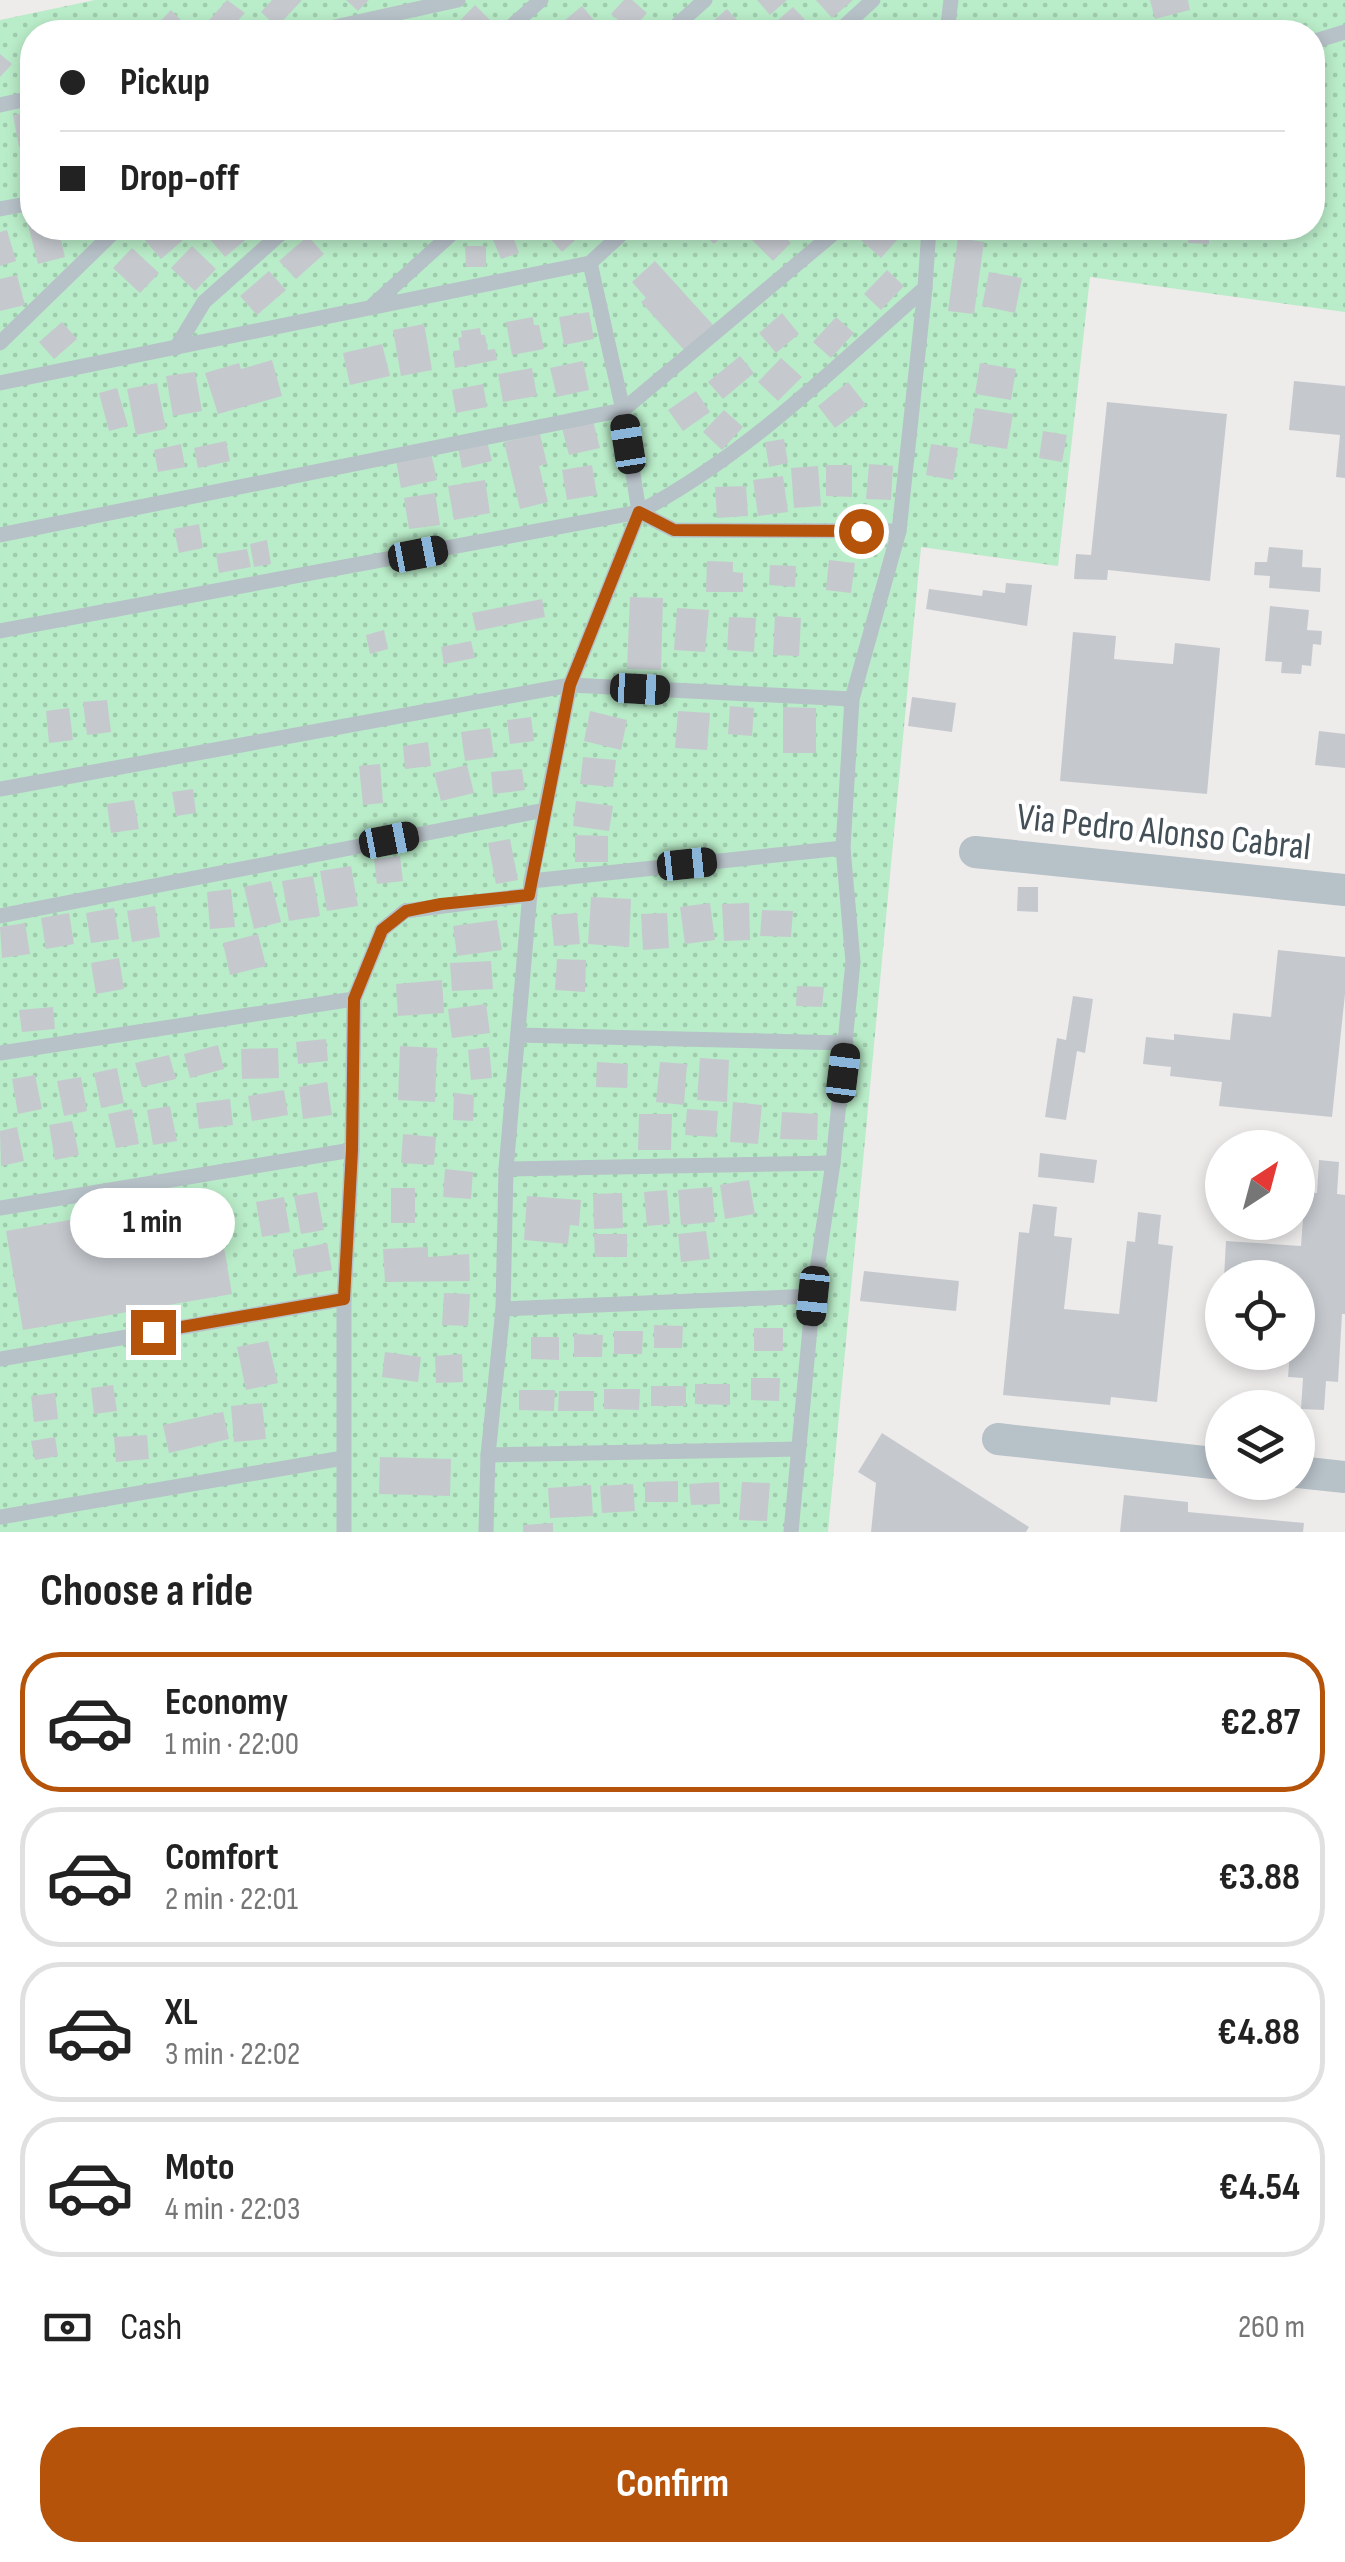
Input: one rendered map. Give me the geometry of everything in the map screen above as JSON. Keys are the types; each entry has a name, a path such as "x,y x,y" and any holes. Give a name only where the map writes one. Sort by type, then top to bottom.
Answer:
{"street":[{"name":"Via Pedro Alonso Cabral","path":"975,852 1345,890"},
{"path":"998,1439 1205,1462"},
{"path":"1315,1474 1345,1477"}],"lane":[{"path":"369,20 458,0"},
{"path":"519,20 542,0"},
{"path":"683,20 705,0"},
{"path":"851,20 873,0"},
{"path":"0,343 106,240"},
{"path":"176,348 204,302 274,240"},
{"path":"370,307 445,240"},
{"path":"0,383 590,263 615,240"},
{"path":"0,534 623,410 826,240"},
{"path":"791,1532 813,1296 832,1163 853,962 844,848 852,700 899,532 927,240"},
{"path":"486,1532 488,1455 503,1309 506,1169 530,888 570,685 639,512 623,410 590,263"},
{"path":"0,630 639,512 684,488 764,430 925,288"},
{"path":"639,512 674,530 899,532"},
{"path":"0,789 570,685 852,700"},
{"path":"0,916 545,810"},
{"path":"344,1532 344,1299 352,1150 354,999 382,930 406,911 530,888 844,848"},
{"path":"0,1053 354,999"},
{"path":"518,1035 846,1043"},
{"path":"0,1208 352,1150"},
{"path":"506,1169 832,1163"},
{"path":"503,1309 813,1296"},
{"path":"0,1359 344,1299"},
{"path":"488,1455 798,1449"},
{"path":"0,1518 343,1458"}],"green space":[{"path":"95,0 1345,0 1345,312 1090,277 1058,566 921,547 828,1532 0,1532 0,20"}],"building":[{"path":"227,0 245,13 238,20 209,20"},
{"path":"272,0 302,0 283,20 270,20 261,12"},
{"path":"346,0 369,0 358,11"},
{"path":"624,0 632,0 647,13 641,20 618,20 611,14"},
{"path":"757,0 787,0 770,15"},
{"path":"816,0 853,0 832,18"},
{"path":"1150,0 1188,0 1190,10 1155,19"},
{"path":"475,5 490,20 461,20"},
{"path":"582,6 594,20 565,20"},
{"path":"793,7 805,20 778,20"},
{"path":"727,9 737,20 714,20"},
{"path":"171,10 181,20 161,20"},
{"path":"0,54 12,64 0,77"},
{"path":"20,114 19,147 13,115"},
{"path":"7,230 16,261 0,266 0,232"},
{"path":"32,240 61,240 65,257 38,264"},
{"path":"145,240 183,240 161,259"},
{"path":"211,240 245,240 225,257"},
{"path":"303,240 312,240 324,254 296,279 279,261"},
{"path":"493,240 514,240 519,253 501,259"},
{"path":"552,240 575,240 562,252"},
{"path":"752,240 791,243 773,261"},
{"path":"861,240 897,240 881,258"},
{"path":"958,240 984,242 974,314 948,311"},
{"path":"1188,240 1209,240 1209,244"},
{"path":"192,246 216,269 195,291 171,268"},
{"path":"465,246 486,246 486,267 466,267"},
{"path":"132,248 159,273 140,293 113,268"},
{"path":"655,261 713,325 685,351 641,302 646,298 632,282"},
{"path":"887,270 904,286 881,310 864,294"},
{"path":"269,271 286,290 257,315 240,296"},
{"path":"989,272 1022,278 1015,313 982,306"},
{"path":"17,275 25,305 0,311 0,279"},
{"path":"589,312 594,339 564,345 559,317"},
{"path":"782,313 799,334 776,353 759,333"},
{"path":"533,317 534,325 539,325 544,349 512,355 506,322"},
{"path":"836,317 854,333 831,358 813,342"},
{"path":"62,322 77,339 54,359 39,342"},
{"path":"424,324 432,370 401,376 393,330"},
{"path":"480,328 488,350 495,349 497,360 455,368 453,351 460,350 461,331"},
{"path":"382,344 390,376 350,385 343,353"},
{"path":"740,356 754,373 723,399 708,382"},
{"path":"781,358 802,377 778,401 758,382"},
{"path":"272,360 282,396 218,414 205,373 239,363 241,369"},
{"path":"583,361 589,390 557,397 550,368"},
{"path":"980,363 1016,369 1011,400 975,394"},
{"path":"532,368 537,396 503,402 498,374"},
{"path":"195,372 202,411 173,416 166,376"},
{"path":"1294,381 1345,386 1345,478 1336,477 1340,435 1289,430"},
{"path":"848,382 866,405 835,428 818,406"},
{"path":"157,383 166,429 136,435 127,389"},
{"path":"483,384 487,407 456,413 452,390"},
{"path":"117,388 128,426 109,431 99,393"},
{"path":"696,391 710,412 683,431 668,410"},
{"path":"1107,402 1227,414 1210,581 1108,570 1107,580 1074,579 1076,554 1091,555"},
{"path":"975,408 1013,414 1007,449 969,443"},
{"path":"724,410 743,427 722,450 703,432"},
{"path":"593,421 600,448 569,455 562,428"},
{"path":"1043,431 1067,435 1062,462 1039,458"},
{"path":"540,434 547,464 539,466 548,502 520,509 504,442"},
{"path":"784,439 788,463 769,467 765,442"},
{"path":"226,441 230,461 198,468 194,448"},
{"path":"487,441 492,461 462,468 458,448"},
{"path":"181,444 185,467 158,472 154,450"},
{"path":"931,444 958,448 953,480 926,475"},
{"path":"431,453 437,480 401,488 396,460"},
{"path":"869,464 893,466 891,500 866,499"},
{"path":"592,465 597,495 567,500 562,470"},
{"path":"826,465 852,465 852,497 826,496"},
{"path":"818,466 821,506 794,508 791,468"},
{"path":"783,476 788,512 758,516 753,480"},
{"path":"485,480 490,513 454,520 448,486"},
{"path":"746,486 748,516 717,518 715,487"},
{"path":"435,493 440,525 409,529 404,498"},
{"path":"199,524 203,548 179,553 174,529"},
{"path":"267,540 271,564 254,567 250,544"},
{"path":"1269,547 1303,550 1302,567 1321,568 1320,592 1269,588 1270,576 1254,575 1255,562 1267,562"},
{"path":"247,549 251,567 219,573 216,554"},
{"path":"829,560 855,563 851,593 826,590"},
{"path":"707,561 733,562 733,572 743,573 743,592 706,592"},
{"path":"770,565 796,566 795,587 769,585"},
{"path":"1006,583 1032,585 1027,626 926,609 929,589 982,596 983,590 1005,593"},
{"path":"630,597 663,598 661,670 627,669"},
{"path":"542,599 545,617 476,631 472,613"},
{"path":"1270,606 1309,610 1307,630 1322,631 1321,645 1313,644 1311,666 1302,665 1301,674 1281,673 1282,662 1265,661"},
{"path":"677,608 709,610 705,652 674,650"},
{"path":"775,616 801,618 799,656 773,655"},
{"path":"729,617 756,618 754,652 727,650"},
{"path":"384,630 388,649 370,654 366,635"},
{"path":"1073,632 1116,636 1114,659 1173,664 1175,643 1220,648 1207,794 1060,781"},
{"path":"471,641 475,658 444,664 441,647"},
{"path":"912,697 956,703 952,732 908,726"},
{"path":"107,700 111,732 87,735 83,702"},
{"path":"730,706 754,708 752,736 728,734"},
{"path":"783,707 816,708 816,753 783,753"},
{"path":"69,708 73,740 49,743 46,711"},
{"path":"590,711 627,720 621,750 584,741"},
{"path":"678,711 710,713 707,750 675,748"},
{"path":"531,717 534,741 510,744 507,720"},
{"path":"490,728 494,757 465,761 461,732"},
{"path":"1319,731 1345,734 1345,768 1315,765"},
{"path":"428,742 431,766 405,769 403,746"},
{"path":"583,757 616,760 613,787 580,784"},
{"path":"380,764 383,803 363,805 359,766"},
{"path":"467,765 474,793 441,801 434,773"},
{"path":"522,769 525,790 493,794 491,772"},
{"path":"193,789 196,813 176,816 172,792"},
{"path":"134,800 139,829 111,833 107,804"},
{"path":"576,801 613,806 609,831 573,826"},
{"path":"575,835 608,836 608,862 575,862"},
{"path":"510,839 518,880 496,884 488,843"},
{"path":"400,856 403,881 377,884 374,859"},
{"path":"351,866 358,906 327,911 320,871"},
{"path":"313,876 320,916 289,921 282,881"},
{"path":"271,881 281,922 254,929 244,887"},
{"path":"1018,887 1038,887 1038,912 1017,911"},
{"path":"231,889 235,927 210,929 207,892"},
{"path":"591,897 631,899 629,947 588,944"},
{"path":"710,903 715,940 685,944 680,907"},
{"path":"749,903 750,940 724,941 722,904"},
{"path":"155,906 160,937 132,942 127,911"},
{"path":"114,908 119,939 91,943 86,913"},
{"path":"762,910 793,911 791,937 760,936"},
{"path":"69,913 74,944 46,949 41,918"},
{"path":"577,913 580,944 554,946 551,915"},
{"path":"667,913 669,948 643,950 641,914"},
{"path":"497,920 502,950 457,956 453,926"},
{"path":"25,923 30,954 2,958 0,927"},
{"path":"258,934 266,966 230,975 223,943"},
{"path":"1278,950 1345,957 1332,1117 1219,1106 1222,1082 1170,1076 1171,1067 1143,1064 1146,1037 1174,1040 1174,1034 1230,1040 1233,1013 1271,1017"},
{"path":"119,958 124,989 96,994 91,963"},
{"path":"557,959 586,960 585,992 555,990"},
{"path":"491,961 493,989 452,991 450,963"},
{"path":"442,980 444,1013 398,1016 396,984"},
{"path":"797,986 824,987 822,1007 796,1006"},
{"path":"1073,996 1093,999 1085,1053 1077,1051 1066,1120 1045,1117 1057,1038 1066,1040"},
{"path":"486,1004 490,1033 452,1038 448,1009"},
{"path":"53,1007 55,1029 22,1032 19,1010"},
{"path":"326,1039 328,1061 298,1064 296,1042"},
{"path":"218,1045 224,1069 190,1078 184,1054"},
{"path":"400,1046 437,1048 435,1102 398,1100"},
{"path":"489,1047 492,1078 471,1080 468,1050"},
{"path":"278,1048 279,1078 242,1079 241,1049"},
{"path":"169,1055 176,1079 142,1087 135,1063"},
{"path":"700,1058 729,1060 727,1102 697,1100"},
{"path":"597,1062 628,1064 627,1088 596,1087"},
{"path":"660,1062 687,1064 684,1105 656,1102"},
{"path":"117,1068 124,1103 101,1108 94,1073"},
{"path":"35,1075 42,1109 18,1114 12,1079"},
{"path":"81,1077 87,1111 64,1116 57,1081"},
{"path":"327,1082 332,1115 303,1119 299,1087"},
{"path":"284,1090 288,1115 252,1121 248,1096"},
{"path":"454,1093 474,1095 473,1121 453,1120"},
{"path":"230,1099 233,1125 199,1129 196,1103"},
{"path":"733,1102 762,1105 758,1144 730,1142"},
{"path":"170,1106 177,1141 153,1145 147,1110"},
{"path":"132,1109 139,1144 116,1148 108,1114"},
{"path":"687,1109 718,1111 716,1137 685,1135"},
{"path":"782,1112 818,1114 817,1140 780,1139"},
{"path":"639,1114 672,1114 671,1150 638,1150"},
{"path":"72,1121 79,1155 55,1160 49,1125"},
{"path":"17,1127 24,1161 1,1166 0,1131"},
{"path":"403,1134 436,1137 434,1165 401,1163"},
{"path":"1040,1153 1097,1160 1094,1183 1038,1177"},
{"path":"1319,1160 1339,1162 1337,1194 1345,1195 1345,1314 1338,1382 1326,1381 1324,1410 1315,1410 1315,1390 1302,1390 1303,1378 1288,1377 1289,1370 1315,1370 1315,1260 1225,1260 1226,1241 1301,1246 1301,1240 1315,1240"},
{"path":"445,1169 473,1172 471,1199 443,1197"},
{"path":"749,1180 755,1214 725,1219 720,1185"},
{"path":"712,1187 715,1222 681,1225 678,1190"},
{"path":"391,1188 415,1188 415,1223 391,1223"},
{"path":"667,1190 670,1224 647,1226 644,1192"},
{"path":"317,1192 324,1230 301,1234 294,1196"},
{"path":"622,1193 623,1228 594,1229 593,1194"},
{"path":"215,1195 232,1294 23,1330 6,1231"},
{"path":"527,1196 581,1200 579,1226 570,1225 568,1244 524,1240"},
{"path":"284,1197 290,1232 262,1237 256,1202"},
{"path":"1033,1204 1057,1207 1054,1236 1072,1238 1064,1309 1119,1314 1127,1241 1135,1242 1138,1212 1161,1215 1158,1244 1173,1246 1157,1402 1111,1397 1110,1405 1003,1395 1019,1232 1029,1233"},
{"path":"706,1231 710,1259 681,1262 678,1234"},
{"path":"594,1234 627,1234 627,1257 595,1257"},
{"path":"327,1243 332,1270 297,1276 293,1250"},
{"path":"428,1247 428,1257 469,1254 470,1281 385,1282 383,1249"},
{"path":"864,1271 959,1281 956,1311 860,1301"},
{"path":"444,1293 470,1294 468,1326 442,1325"},
{"path":"654,1325 683,1326 682,1348 654,1348"},
{"path":"754,1328 783,1328 783,1351 754,1351"},
{"path":"614,1331 643,1331 642,1354 614,1354"},
{"path":"574,1334 603,1335 602,1357 574,1357"},
{"path":"531,1337 559,1337 559,1360 531,1359"},
{"path":"268,1341 278,1383 246,1390 237,1347"},
{"path":"385,1352 421,1357 418,1382 382,1377"},
{"path":"462,1354 463,1382 436,1383 435,1356"},
{"path":"751,1378 780,1378 779,1401 751,1400"},
{"path":"695,1384 730,1384 730,1405 695,1404"},
{"path":"113,1385 117,1411 94,1414 91,1388"},
{"path":"651,1386 686,1386 686,1406 651,1406"},
{"path":"604,1389 640,1389 639,1410 604,1409"},
{"path":"519,1390 555,1390 554,1411 519,1410"},
{"path":"559,1391 594,1391 594,1411 558,1411"},
{"path":"55,1393 58,1419 34,1422 31,1396"},
{"path":"262,1403 266,1439 234,1442 231,1406"},
{"path":"223,1412 229,1439 169,1453 163,1425"},
{"path":"882,1433 1029,1527 1026,1532 871,1532 876,1483 858,1472"},
{"path":"147,1435 149,1459 116,1462 114,1437"},
{"path":"55,1437 58,1456 35,1460 31,1441"},
{"path":"380,1457 451,1459 450,1496 379,1494"},
{"path":"678,1481 678,1502 645,1502 645,1482"},
{"path":"719,1482 720,1504 691,1505 689,1484"},
{"path":"742,1482 770,1483 767,1521 739,1520"},
{"path":"633,1484 635,1511 602,1513 600,1486"},
{"path":"591,1485 593,1516 550,1518 548,1488"},
{"path":"1124,1495 1188,1502 1188,1512 1304,1523 1303,1532 1120,1532"},
{"path":"553,1523 553,1532 523,1532 523,1525"}],"route":[{"path":"153,1332 344,1299 352,1150 354,999 382,930 406,911 529,895 570,685 639,512 674,530 861,531"}]}
